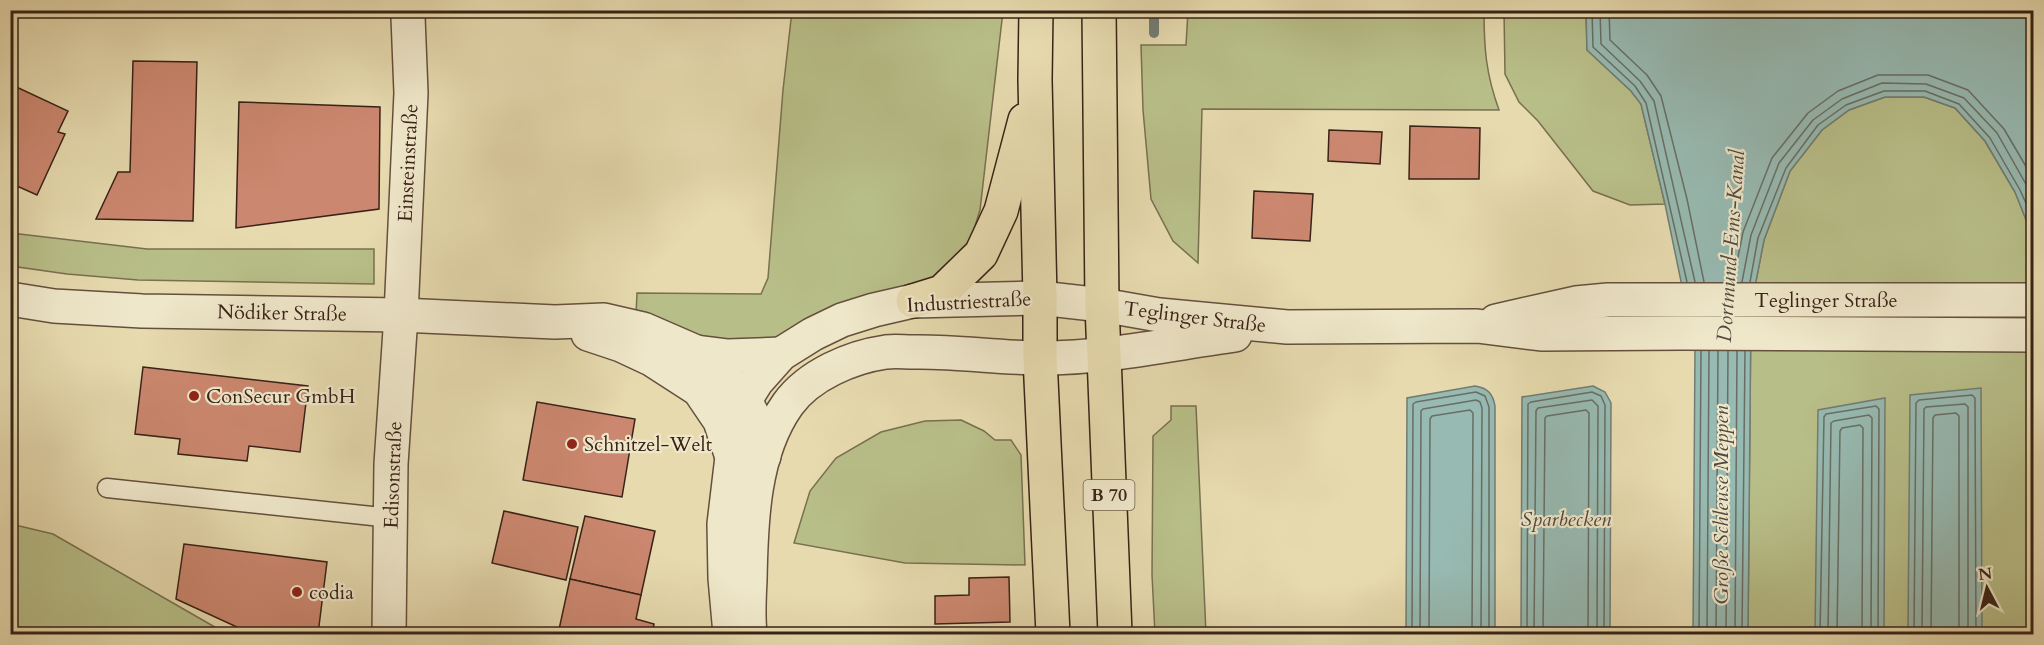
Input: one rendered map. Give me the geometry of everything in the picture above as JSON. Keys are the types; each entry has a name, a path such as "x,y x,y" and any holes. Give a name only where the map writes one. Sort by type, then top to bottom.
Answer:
{"main road":[{"path":"1036,10 1035,80 1040,358 1053,634"},
{"name":"B 70","path":"1098,10 1102,305 1115,634"},
{"path":"913,302 942,292 981,254 1000,211 1035,80"}],"street":[{"name":"Einsteinstraße","path":"401,315 411,93 408,17 410,10"},
{"name":"Nödiker Straße","path":"10,298 54,306 142,311 401,315 555,322 604,320 643,329 696,352 718,369 745,400 757,424 764,456"},
{"name":"Industriestraße","path":"730,634 724,578 724,524 732,457 745,400 757,381 781,354 813,334 842,320 874,310 913,302 1040,298 1102,305"},
{"name":"Teglinger Straße","path":"1477,326 1576,303 1660,299 2029,300"},
{"name":"Teglinger Straße","path":"1102,305 1159,315 1287,327 1477,326 1541,334 2034,335"},
{"name":"Edisonstraße","path":"389,634 391,464 401,315"},
{"name":"Nödiker Straße","path":"555,322 621,345 651,359 699,390 720,421 732,457"},
{"name":"Teglinger Straße","path":"1104,355 1287,327"},
{"path":"699,390 745,400 773,398 810,382 847,361 887,352 930,351 1040,358 1104,355"},
{"name":"Nödiker Straße","path":"696,352 728,356 781,354"},
{"path":"750,634 748,620 751,544 758,482 764,456 776,426 789,403 810,382"}],"lane":[{"path":"107,488 391,518"}],"green space":[{"path":"792,11 1003,11 980,210 970,242 951,267 927,283 766,341 735,348 636,315 637,293 761,294 768,278 783,90"},
{"path":"1188,11 1484,11 1487,61 1491,85 1499,110 1202,109 1198,263 1173,241 1151,199 1143,110 1141,45 1186,45"},
{"path":"1504,11 1586,11 1587,50 1631,91 1641,104 1665,204 1630,205 1593,191 1538,121 1519,102 1505,74"},
{"path":"1885,97 1924,97 1955,108 1985,141 2015,192 2033,237 2033,634 1748,634 1751,307 1764,240 1790,171 1822,130 1849,110"},
{"path":"11,233 147,249 374,249 374,284 138,280 67,274 11,266"},
{"path":"1171,406 1196,406 1206,634 1155,634 1152,575 1153,436 1171,420"},
{"path":"961,420 984,431 995,440 1011,440 1021,455 1025,565 905,563 794,543 810,491 836,458 881,432 925,421"},
{"path":"11,524 53,534 227,634 11,634"}],"water":[{"path":"1586,11 2033,11 2033,237 2015,192 1985,141 1955,108 1924,97 1885,97 1849,110 1822,130 1790,171 1764,240 1751,307 1748,634 1693,634 1695,349 1665,204 1641,104 1631,91 1587,50"},
{"name":"Sparbecken","path":"1475,386 1489,392 1495,406 1495,634 1406,634 1407,398"},
{"name":"Sparbecken","path":"1593,386 1605,392 1611,403 1610,634 1521,634 1522,397"},
{"path":"1981,388 1982,634 1908,634 1910,395"},
{"path":"1885,398 1884,634 1815,634 1818,410"}],"building":[{"path":"133,61 197,62 193,221 96,219 118,172 130,172"},
{"path":"10,84 68,111 58,132 65,134 37,195 17,186 10,200"},
{"path":"239,102 380,107 379,209 236,228"},
{"path":"1410,126 1480,128 1479,179 1409,179"},
{"path":"1329,130 1382,132 1380,164 1328,161"},
{"path":"1254,191 1313,194 1310,241 1252,238"},
{"path":"143,367 308,386 300,452 249,446 247,461 178,454 180,439 135,434"},
{"path":"537,402 635,419 622,497 523,480"},
{"path":"504,511 578,527 566,580 492,563"},
{"path":"585,516 655,531 641,595 570,579"},
{"path":"184,544 327,562 318,634 252,634 176,599"},
{"path":"1009,577 1010,622 935,624 935,596 969,595 969,578"},
{"path":"570,579 641,595 636,619 654,624 652,634 558,634"}],"waterway":[{"path":"1154,10 1154,33"}],"place":[{"name":"ConSecur GmbH","path":"194,396"},
{"name":"Schnitzel-Welt","path":"572,444"},
{"name":"codia","path":"297,592"}],"water label":[{"name":"Dortmund-Ems-Kanal","path":"1731,246"},
{"name":"Große Schleuse Meppen","path":"1721,505"}]}
